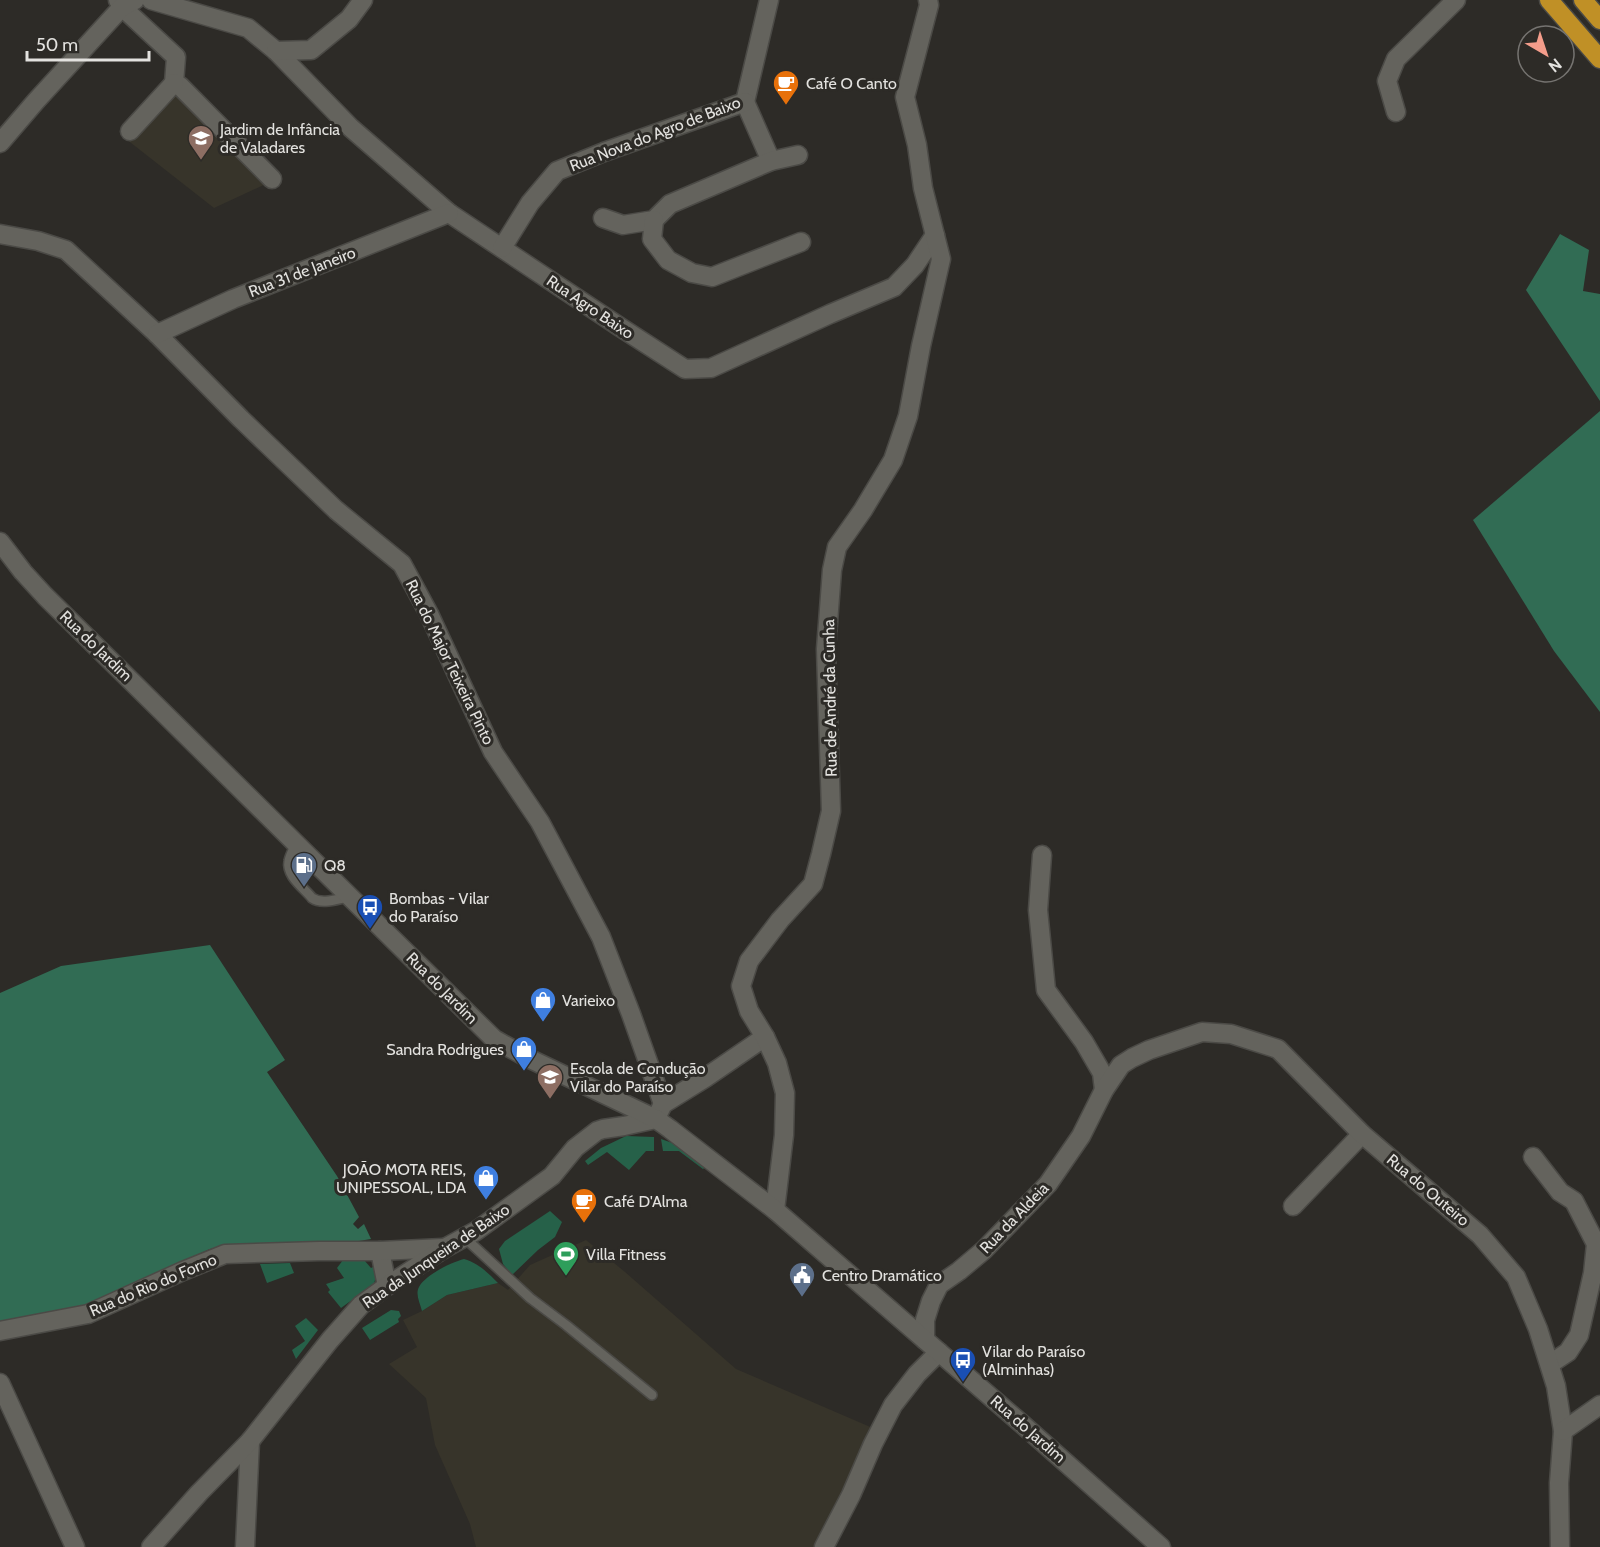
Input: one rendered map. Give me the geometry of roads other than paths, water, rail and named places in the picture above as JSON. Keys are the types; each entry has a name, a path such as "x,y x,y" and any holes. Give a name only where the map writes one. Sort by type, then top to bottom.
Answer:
{"highway":[{"path":"1549,0 1600,59"},
{"path":"1583,0 1600,20"}],"street":[{"name":"Rua Agro Baixo","path":"151,0 248,28 276,51 351,128 449,213 685,369 711,368 894,287 915,265 935,235"},
{"path":"276,51 311,50 349,20 363,0"},
{"name":"Rua Nova do Agro de Baixo","path":"502,248 530,203 557,171 745,102 769,0"},
{"name":"Rua de André da Cunha","path":"775,1210 784,1135 785,1093 777,1063 749,1011 741,986 749,961 780,920 813,884 831,811 826,649 832,570 837,547 893,460 908,416 941,259 923,188 917,145 905,97 929,5 928,0"},
{"path":"1396,112 1387,81 1396,59 1456,0"},
{"path":"0,143 124,4 176,57 174,83 130,130"},
{"path":"174,83 180,86 272,179"},
{"path":"745,102 771,161"},
{"path":"603,218 623,225 654,220 670,204 771,161 798,155"},
{"name":"Rua 31 de Janeiro","path":"157,334 233,299 449,213"},
{"path":"654,220 652,239 668,260 692,273 712,277 801,242"},
{"name":"Rua do Major Teixeira Pinto","path":"0,234 38,241 66,250 157,334 336,510 402,564 429,614 493,752 540,822 601,937 631,1014 659,1111"},
{"name":"Rua do Jardim","path":"0,543 45,596 494,1039 528,1058 659,1111 1161,1547"},
{"path":"1042,855 1038,910 1046,990 1084,1042 1102,1073 1104,1090"},
{"name":"Rua do Outeiro","path":"1104,1090 1121,1065 1132,1058 1202,1032 1231,1034 1278,1049 1362,1134 1480,1235 1516,1277 1539,1329 1557,1386 1563,1431 1559,1483 1560,1547"},
{"name":"Rua da Junqueira de Baixo","path":"151,1547 250,1441 330,1340 361,1305 445,1248 465,1238 552,1176 575,1148 597,1131 624,1126 659,1111 765,1037"},
{"name":"Rua da Aldeia","path":"925,1340 925,1320 939,1285 984,1250 1048,1184 1081,1136 1104,1090"},
{"path":"1293,1206 1362,1134"},
{"path":"1533,1157 1560,1192 1574,1201 1596,1244 1586,1310 1579,1335 1568,1352 1550,1364"},
{"name":"Rua do Rio do Forno","path":"0,1331 88,1314 225,1254 445,1248"},
{"path":"380,1251 387,1286"},
{"path":"824,1547 893,1404 917,1374 939,1352"},
{"path":"0,1383 75,1547"},
{"path":"1563,1431 1600,1405"},
{"path":"245,1547 250,1441"}],"lane":[{"path":"296,843 289,862 291,875 312,898 321,901 349,896"},
{"path":"465,1238 530,1298 652,1395"}],"place":[{"name":"Café O Canto","path":"786,106"},
{"name":"Jardim de Infância de Valadares","path":"201,161"},
{"name":"Q8","path":"304,888"},
{"name":"Bombas - Vilar do Paraíso","path":"370,930"},
{"name":"Varieixo","path":"543,1023"},
{"name":"Sandra Rodrigues","path":"524,1072"},
{"name":"Escola de Condução Vilar do Paraíso","path":"550,1100"},
{"name":"JOÃO MOTA REIS, UNIPESSOAL, LDA","path":"486,1201"},
{"name":"Café D'Alma","path":"584,1224"},
{"name":"Villa Fitness","path":"566,1277"},
{"name":"Centro Dramático","path":"802,1298"},
{"name":"Vilar do Paraíso (Alminhas)","path":"963,1383"}]}
